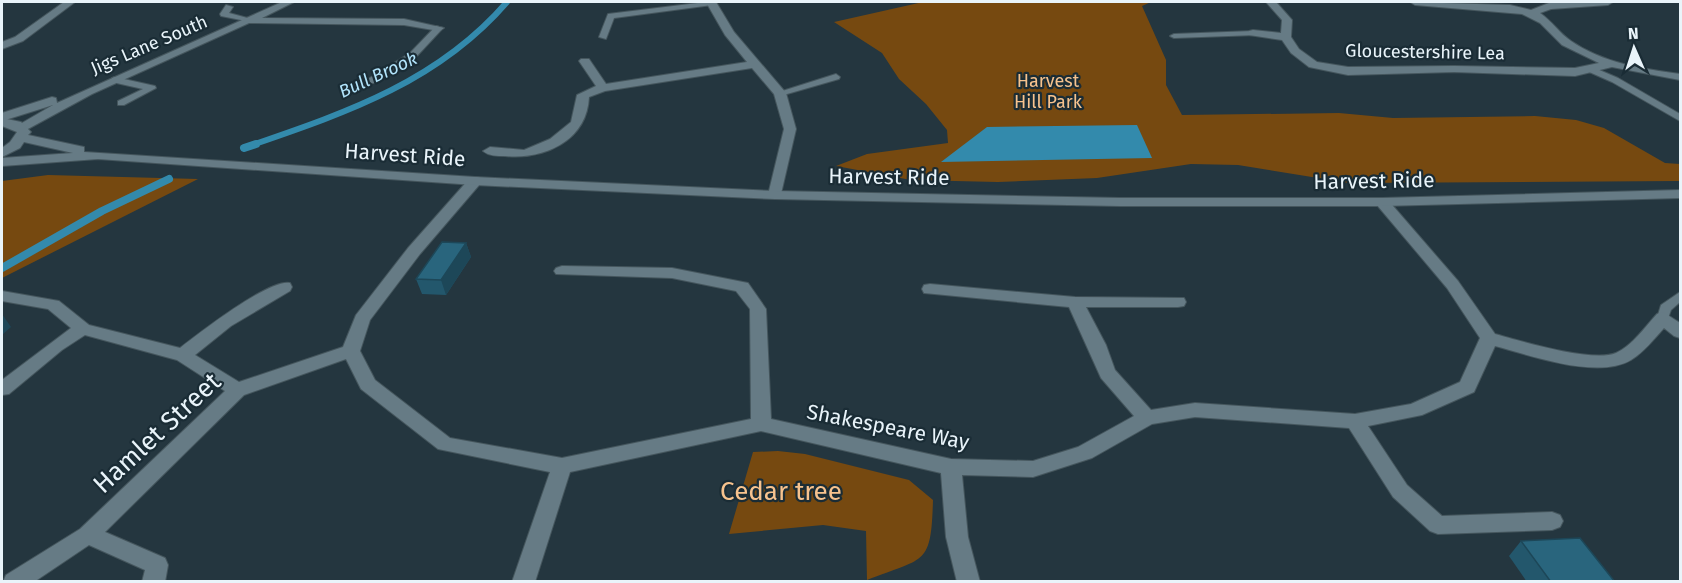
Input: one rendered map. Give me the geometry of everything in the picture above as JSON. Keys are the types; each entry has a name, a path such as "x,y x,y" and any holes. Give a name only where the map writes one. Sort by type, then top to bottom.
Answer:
{"street":[{"path":"2,46 19,39 70,2"},
{"name":"Jigs Lane South","path":"2,117 88,91 289,2"},
{"path":"712,2 729,33 780,93 790,129 775,195"},
{"name":"Gloucestershire Lea","path":"1270,2 1287,20 1286,37 1295,51 1313,64 1348,71 1454,69 1575,72 1616,63"},
{"path":"1415,2 1469,8 1512,9 1532,13 1546,22 1550,29 1570,46 1616,63 1680,77"},
{"path":"1532,13 1549,6 1608,2"},
{"path":"252,20 393,22 439,28"},
{"path":"1253,33 1286,37"},
{"path":"585,61 603,88"},
{"path":"490,151 526,154 555,142 577,124 582,110 583,95 603,88 755,64"},
{"name":"Jigs Lane South","path":"2,153 22,132 88,91"},
{"name":"Harvest Ride","path":"2,122 22,132 98,155"},
{"name":"Harvest Ride","path":"2,162 98,155 475,181 775,195 1120,202 1382,202 1680,194"},
{"path":"351,351 362,319 414,251 475,181"},
{"path":"1382,202 1447,275 1472,309 1489,339 1594,361 1617,360 1629,352 1663,318 1680,332"},
{"path":"562,271 672,273 742,287 758,309 761,424"},
{"path":"183,355 225,322 284,288"},
{"path":"930,290 1075,302 1178,303"},
{"path":"2,297 53,305 83,329 183,355 237,390"},
{"path":"1075,302 1097,345 1107,374 1147,418"},
{"path":"2,389 56,346 83,329"},
{"name":"Shakespeare Way","path":"351,351 368,384 445,444 562,466 761,424 951,467 1033,469 1085,453 1147,418 1195,410 1355,421 1415,410 1467,387 1489,339"},
{"name":"Hamlet Street","path":"14,582 88,535 237,390 351,351"},
{"path":"1355,421 1400,491 1438,525 1552,521"},
{"path":"523,582 562,466"},
{"path":"951,467 957,537 969,582"},
{"path":"88,535 157,565 153,582"}],"lane":[{"path":"603,38 611,16 712,2"},
{"path":"229,7 224,14 252,20"},
{"path":"372,81 413,55 439,28"},
{"path":"1174,36 1253,33"},
{"path":"1590,69 1615,80 1680,118"},
{"path":"780,93 836,77"},
{"path":"115,80 152,88 121,103"},
{"path":"1663,318 1665,308 1680,296"}],"green space":[{"name":"Harvest Hill Park","path":"923,2 1151,2 1142,6 1166,60 1166,85 1182,115 1339,113 1393,118 1535,116 1576,120 1604,128 1665,163 1680,164 1680,181 1349,183 1238,165 1191,164 1097,178 998,182 911,180 836,166 867,154 948,143 947,130 926,104 899,79 882,53 834,22"},
{"path":"48,175 198,179 2,278 2,181"},
{"name":"Cedar tree","path":"778,451 805,454 909,480 933,500 927,548 913,562 867,580 866,531 823,525 729,534 753,452"}],"water":[{"path":"1137,125 1152,158 941,162 987,127"}],"building":[{"path":"442,242 466,243 441,280 416,279"},
{"path":"1580,538 1615,582 1551,582 1521,541"}],"waterway":[{"name":"Bull Brook","path":"252,145 323,120 390,91 452,53 507,2"},
{"name":"Bull Brook","path":"244,148 256,144"},
{"name":"Bull Brook","path":"2,268 102,211 169,179"}]}
